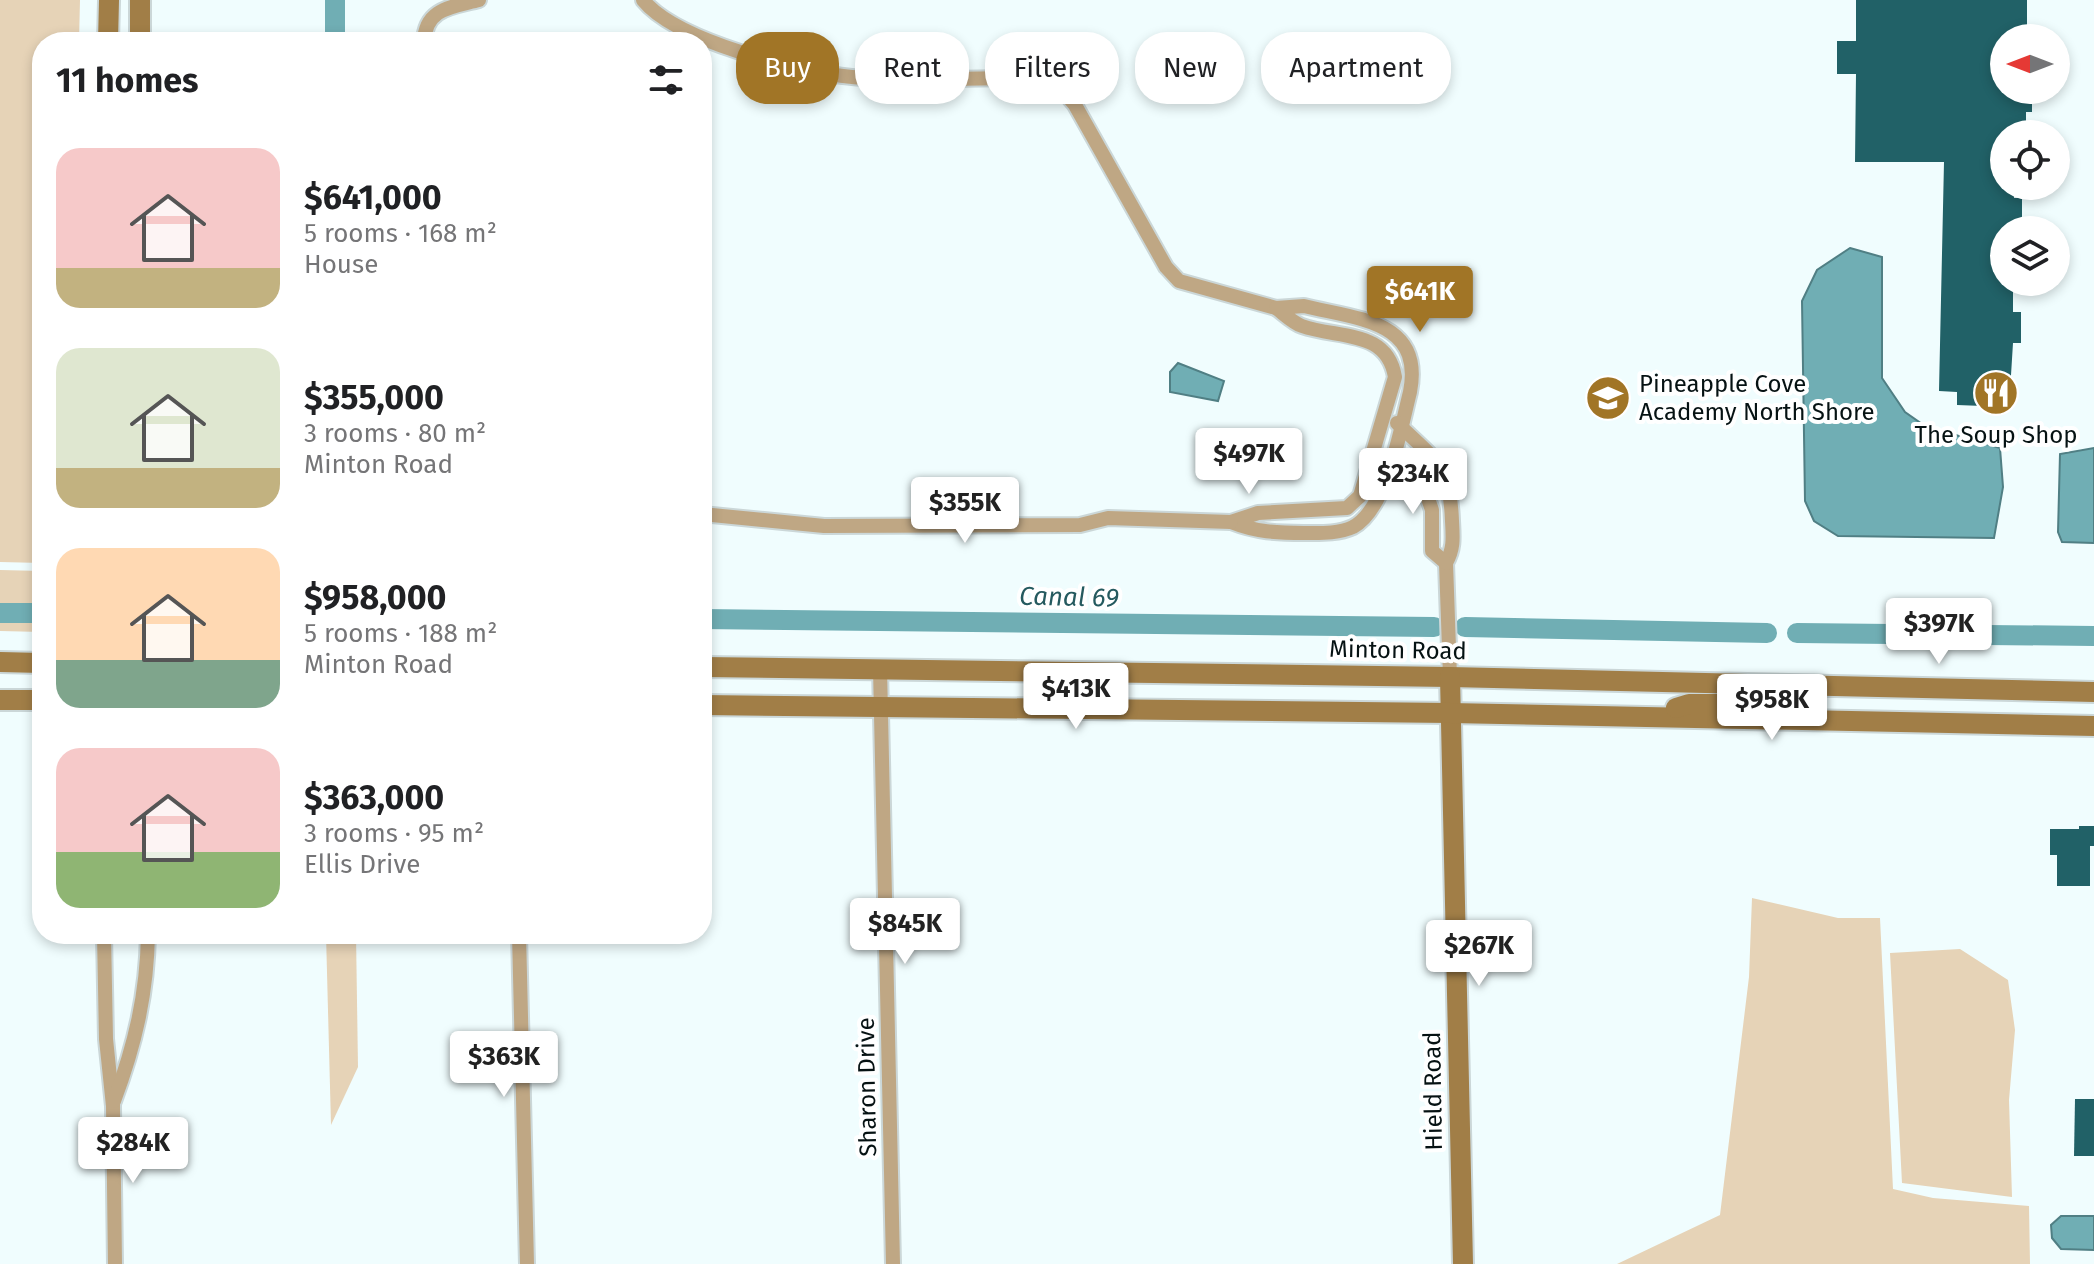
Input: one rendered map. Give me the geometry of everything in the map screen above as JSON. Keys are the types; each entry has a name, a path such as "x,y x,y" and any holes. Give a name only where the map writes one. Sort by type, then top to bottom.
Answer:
{"main road":[{"path":"108,32 109,0"},
{"path":"140,0 140,32"},
{"path":"0,662 32,663"},
{"name":"Minton Road","path":"712,667 1450,677 2094,692"},
{"name":"Hield Road","path":"1450,677 1463,1264"},
{"path":"1648,717 1689,704 1743,704 1782,684"},
{"path":"0,700 32,700"},
{"path":"712,705 1450,713 2094,726"}],"street":[{"path":"424,32 424,27 435,12 479,0"},
{"path":"643,0 656,15 686,32"},
{"path":"712,41 762,57 852,77 1030,78 1057,84 1075,105 1166,267 1179,281 1276,308 1304,306 1384,326 1401,339 1411,355 1413,374 1401,427 1369,514 1353,527 1331,533 1258,532 1231,522 1108,518 1080,525 824,526 712,515"},
{"path":"1231,522 1258,513 1347,508 1360,496 1395,377 1392,359 1364,340 1300,326 1276,308"},
{"path":"1322,331 1327,312"},
{"path":"1386,411 1440,464 1450,486 1453,550 1446,563 1450,677"},
{"path":"1372,461 1423,484 1428,493 1432,551 1446,563"},
{"path":"1278,512 1278,533"},
{"name":"Sharon Drive","path":"880,668 893,1264"},
{"path":"104,944 106,1039 113,1106 115,1264"},
{"path":"113,1106 138,1030 147,986 148,944"},
{"path":"519,944 527,1264"}],"shaded area":[{"path":"0,0 80,0 79,32 32,32 32,563 0,562"},
{"path":"0,570 32,571 32,632 0,631"},
{"path":"1752,898 1838,918 1880,918 1893,1189 1933,1198 2029,1206 2030,1264 1617,1264 1720,1215 1749,977"},
{"path":"326,944 356,944 358,1067 331,1125"},
{"path":"1960,949 2008,980 2015,1030 2009,1100 2012,1197 1902,1183 1890,953"}],"water":[{"path":"1850,248 1882,257 1882,378 1905,412 1925,426 2000,448 2003,487 1994,538 1838,536 1814,521 1805,501 1802,301 1817,270"},
{"path":"1178,363 1224,381 1218,401 1170,392 1170,372"},
{"path":"2094,448 2094,543 2062,542 2058,532 2060,454"},
{"path":"2061,1216 2094,1216 2094,1250 2061,1249 2052,1238 2051,1225"}],"building":[{"path":"1856,0 2027,0 2027,24 1990,24 1990,104 2032,104 2032,112 2026,112 2026,120 1990,120 1990,200 2022,200 2022,216 1990,216 1990,296 2013,296 2013,312 2021,312 2021,343 2013,343 2009,407 1957,405 1957,392 1939,391 1944,162 1855,162 1856,74 1837,74 1837,41 1856,41"},
{"path":"2079,826 2094,826 2094,846 2090,846 2090,886 2057,886 2057,855 2050,855 2050,829 2079,829"},
{"path":"2075,1099 2094,1099 2094,1156 2074,1156"}],"waterway":[{"path":"335,0 335,32"},
{"name":"Canal 69","path":"0,613 32,613"},
{"name":"Canal 69","path":"712,619 1434,627"},
{"name":"Canal 69","path":"1465,627 1767,633"},
{"name":"Canal 69","path":"1797,633 2094,636"}],"place":[{"name":"The Soup Shop","path":"1996,393"},
{"name":"Pineapple Cove Academy North Shore","path":"1608,398"}]}
